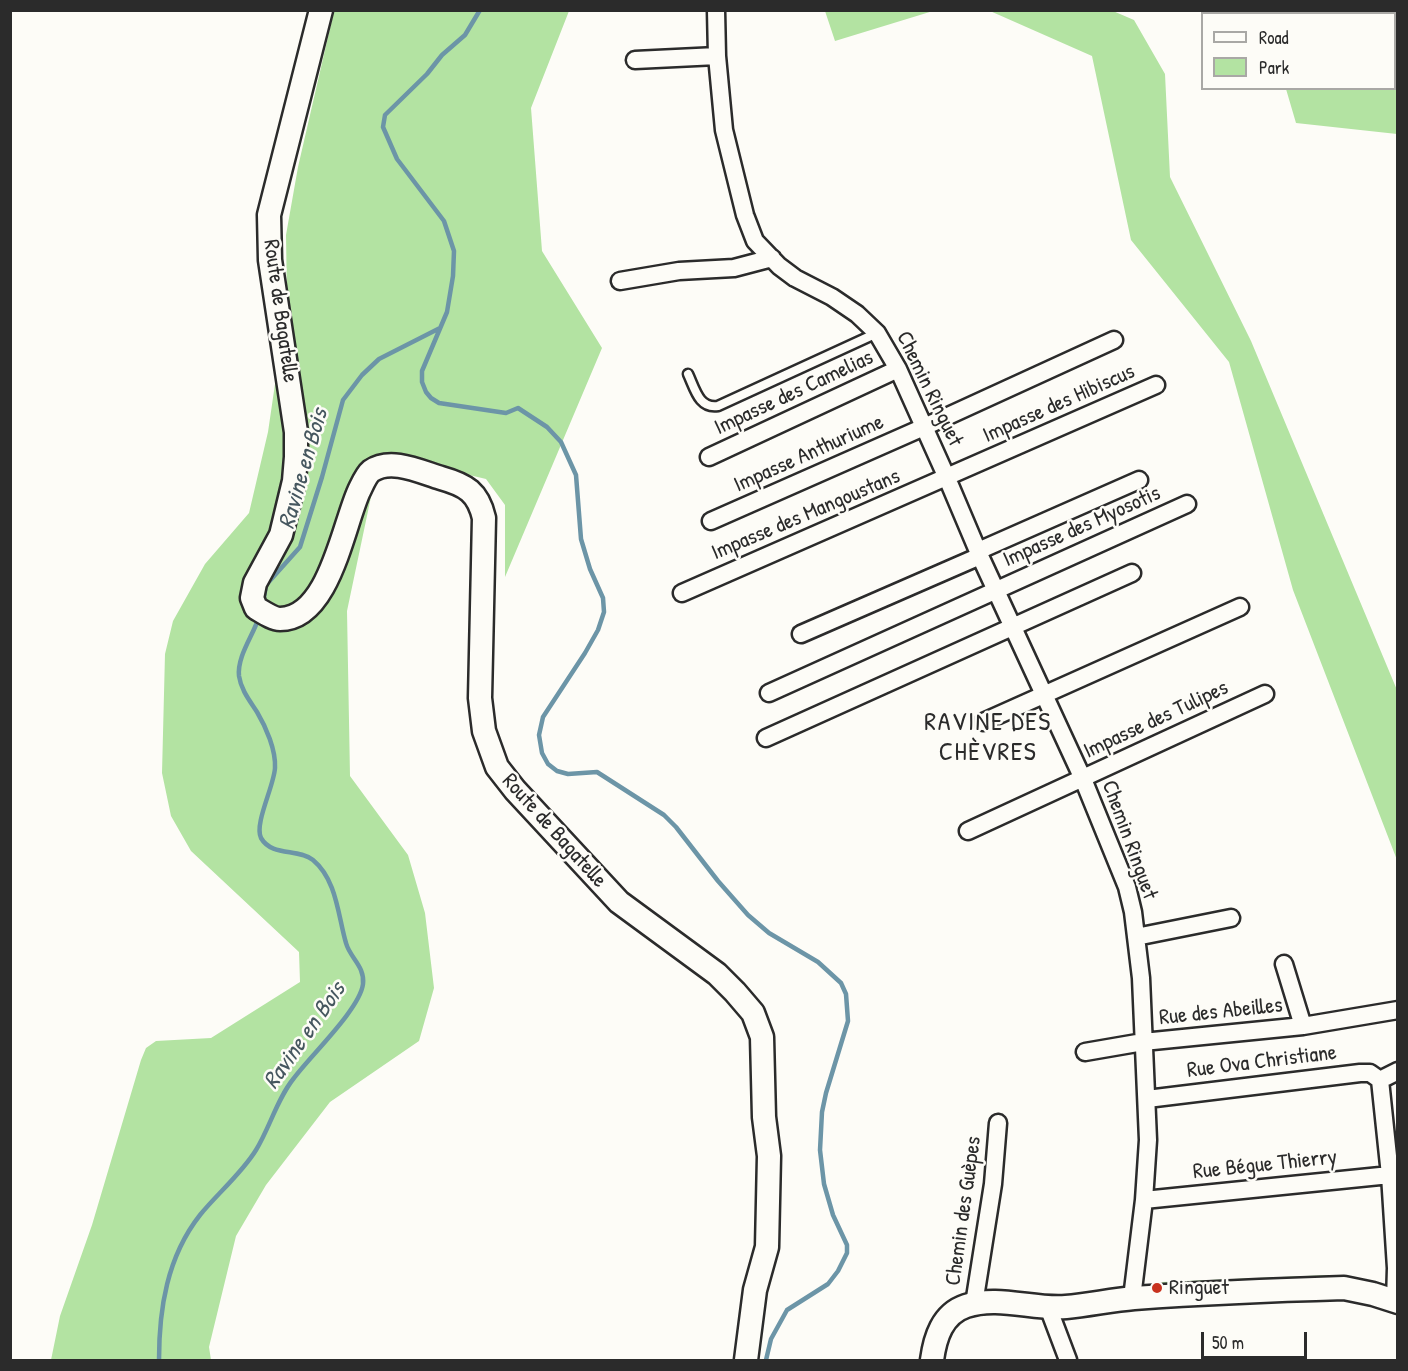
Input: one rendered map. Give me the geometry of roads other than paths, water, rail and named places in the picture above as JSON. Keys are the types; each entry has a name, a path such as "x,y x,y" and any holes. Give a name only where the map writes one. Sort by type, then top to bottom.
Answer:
{"main road":[{"name":"Route de Bagatelle","path":"321,10 269,215 270,260 296,432 296,457 294,481 281,535 255,583 252,598 255,608 278,619 295,616 310,606 325,586 353,504 370,472 381,467 398,465 451,480 476,495 484,518 480,698 484,731 497,767 619,903 717,974 729,986 753,1013 762,1037 764,1117 769,1156 767,1247 754,1290 746,1360"},
{"path":"932,1360 934,1347 946,1319 955,1311 974,1304 1066,1307 1132,1298 1344,1288 1396,1302"}],"street":[{"name":"Chemin Ringuet","path":"716,10 717,56 724,130 745,216 755,242 795,278 832,297 857,314 877,333 898,369 979,554 1083,779 1127,887 1142,978 1143,1042 1148,1099 1144,1200 1132,1298"},
{"path":"635,60 717,56"},
{"path":"620,281 679,271 734,268 772,258"},
{"name":"Impasse Anthuriume","path":"711,521 1114,340"},
{"name":"Impasse des Camelias","path":"709,457 898,369"},
{"name":"Impasse des Hibiscus","path":"947,478 1156,385"},
{"name":"Impasse des Mangoustans","path":"682,593 947,478"},
{"path":"801,634 1139,480"},
{"name":"Impasse des Myosotis","path":"996,591 1187,504"},
{"path":"766,738 1132,573"},
{"path":"769,693 996,591"},
{"path":"983,722 1240,608"},
{"name":"Impasse des Tulipes","path":"968,831 1265,694"},
{"name":"Chemin Ringuet","path":"1136,937 1231,918"},
{"name":"Rue des Abeilles","path":"1284,964 1303,1026"},
{"name":"Rue des Abeilles","path":"1143,1042 1303,1026 1398,1010"},
{"path":"1085,1052 1143,1042"},
{"path":"1396,1302 1390,1175 1380,1080 1398,1071"},
{"name":"Rue Ova Christiane","path":"1148,1099 1360,1073 1370,1073 1380,1080"},
{"name":"Chemin des Guèpes","path":"974,1304 993,1184 998,1123"},
{"name":"Rue Bégue Thierry","path":"1144,1200 1390,1175"},
{"path":"1048,1307 1068,1360"}],"lane":[{"path":"688,374 698,398 704,405 718,406 877,333"}],"waterway":[{"name":"RAVINE DES CHÈVRES","path":"480,10 465,35 442,55 427,74 385,115 383,127 397,159 444,221 454,251 453,276 447,312 422,371 422,382 426,392 439,403 506,413 518,408 547,427 561,442 576,475 581,539 590,569 603,598 604,612 598,630 585,653 543,717 539,735 542,753 548,764 557,771 568,774 597,772 664,815 748,915 769,933 818,962 841,983 846,994 848,1021 826,1093 822,1112 820,1150 824,1184 833,1215 847,1245 847,1253 828,1284 787,1310 771,1339 766,1360"},
{"name":"Ravine en Bois","path":"263,603 266,585 300,547 343,400 362,375 379,359 440,328"},
{"name":"Ravine en Bois","path":"159,1360 159,1341 167,1284 189,1231 200,1215 250,1159 288,1086 344,1019 360,994 363,984 360,967 346,943 336,899 321,868 307,856 272,848 261,838 260,824 274,776 275,761 267,732 244,691 239,676 240,661 259,617"}],"place":[{"name":"Ringuet","path":"1157,1288"}],"district":[{"name":"RAVINE DES CHÈVRES","path":"988,738"}]}
